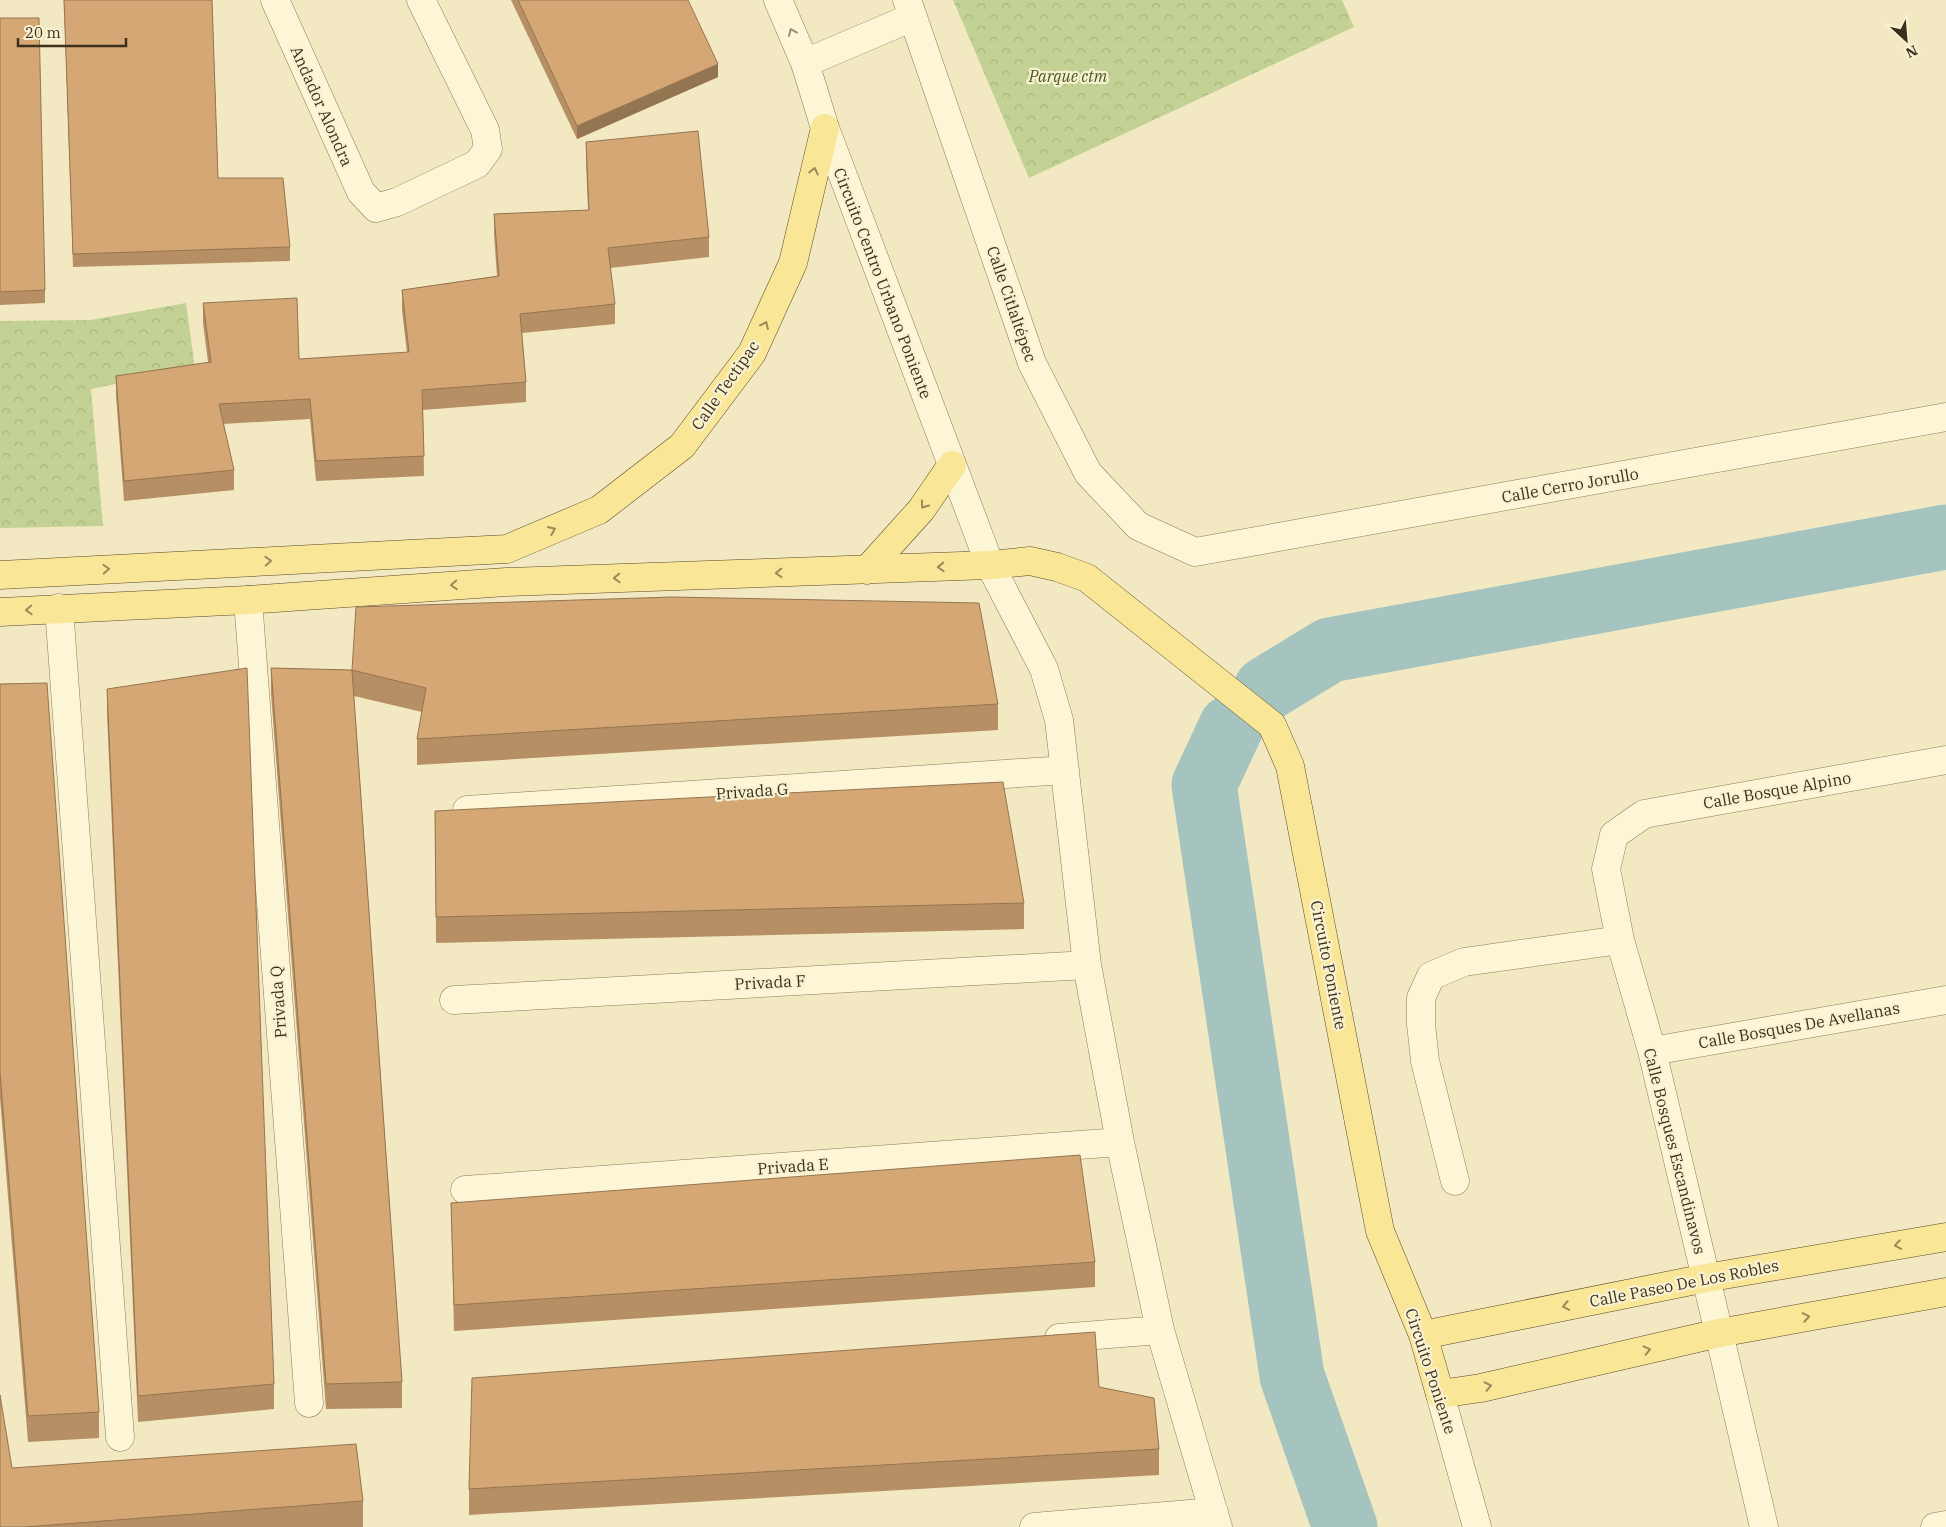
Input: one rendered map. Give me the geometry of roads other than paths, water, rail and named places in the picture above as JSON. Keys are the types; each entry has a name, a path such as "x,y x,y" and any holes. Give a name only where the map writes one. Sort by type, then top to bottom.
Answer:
{"main road":[{"name":"Calle Tectipac","path":"0,575 507,548 599,510 682,446 752,353 793,263 825,128"},
{"path":"867,570 921,510 952,465"},
{"name":"Circuito Poniente","path":"0,612 248,600 506,582 867,570 990,565 1030,561 1057,567 1087,578 1272,724 1290,766 1380,1231 1423,1335 1440,1394"},
{"name":"Calle Paseo De Los Robles","path":"1423,1335 1706,1278 1946,1237"},
{"path":"1440,1394 1481,1388 1719,1333 1946,1292"}],"street":[{"name":"Andador Alondra","path":"274,0 361,192 376,208 398,202 477,164 488,149 485,130 421,0"},
{"name":"Circuito Centro Urbano Poniente","path":"778,0 805,63 825,128 990,565 1044,669 1059,720 1086,965 1120,1142 1160,1330 1216,1520"},
{"path":"805,63 910,9"},
{"name":"Calle Citlaltépec","path":"910,9 1032,363 1088,473 1138,526 1195,552"},
{"name":"Calle Cerro Jorullo","path":"1195,552 1946,417"},
{"name":"Privada Q","path":"248,600 309,1403"},
{"path":"59,608 120,1437"},
{"name":"Calle Bosque Alpino","path":"1614,835 1644,814 1946,760"},
{"name":"Privada G","path":"440,812 1065,770"},
{"name":"Calle Bosques Escandinavos","path":"1614,835 1606,869 1620,940 1652,1051 1764,1527"},
{"path":"1455,1181 1425,1061 1421,1024 1421,998 1431,976 1464,962 1620,940"},
{"name":"Privada F","path":"454,1000 1086,965"},
{"name":"Calle Bosques De Avellanas","path":"1652,1051 1946,1000"},
{"name":"Privada E","path":"465,1190 1120,1142"},
{"path":"1030,1340 1160,1330"},
{"name":"Circuito Poniente","path":"1440,1394 1478,1527"},
{"path":"1034,1527 1216,1520"},
{"path":"1935,1527 1946,1524"}],"waterway":[{"path":"1266,689 1330,650 1946,537"},
{"path":"1231,727 1204,785 1292,1376 1345,1527"}],"park label":[{"name":"Parque ctm","path":"1068,76"}]}
